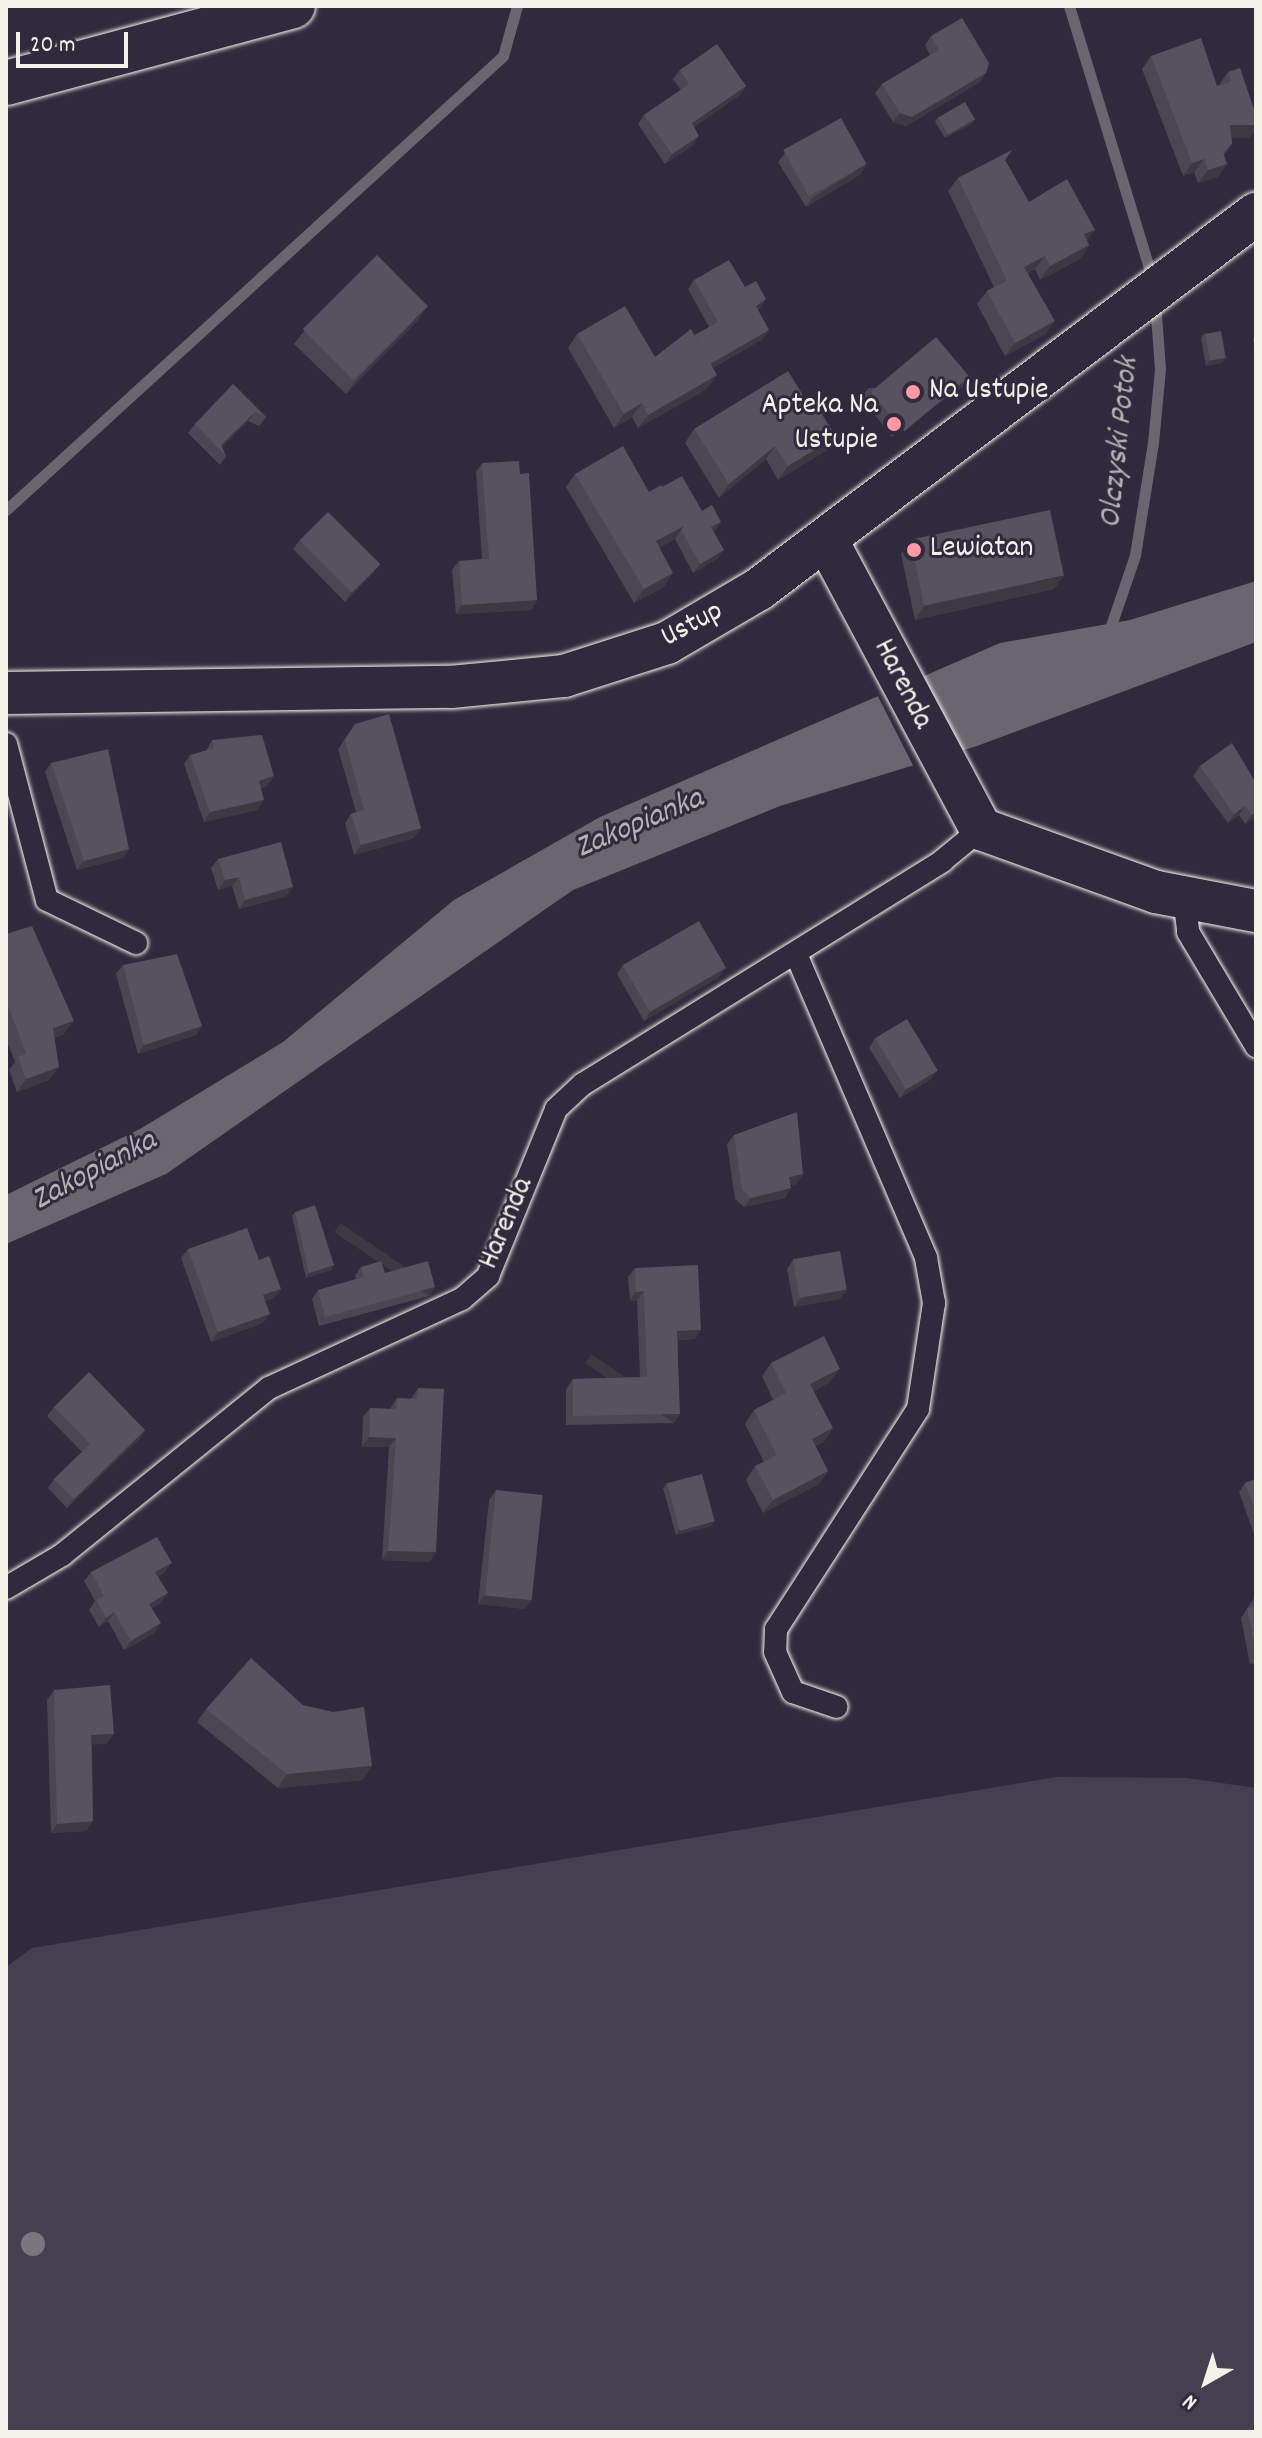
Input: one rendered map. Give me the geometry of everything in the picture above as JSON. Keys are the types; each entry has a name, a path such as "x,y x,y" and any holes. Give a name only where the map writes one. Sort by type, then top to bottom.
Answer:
{"main road":[{"path":"6,83 293,6"}],"street":[{"name":"Ustup","path":"6,693 451,687 564,676 667,643 826,539 1256,214"},
{"name":"Harenda","path":"826,539 970,814"},
{"path":"970,814 1184,897 1256,911"}],"lane":[{"path":"6,744 47,900 136,943"},
{"name":"Harenda","path":"6,1588 62,1555 269,1388 462,1299 488,1276 505,1246 556,1109 583,1084 796,954 970,814"},
{"path":"1184,897 1188,932 1256,1046"},
{"path":"796,954 926,1258 934,1303 918,1409 776,1629 775,1652 793,1692 837,1707"}],"shaded area":[{"path":"1057,1777 1187,1778 1256,1788 1256,2432 6,2432 6,1967 32,1948"}],"water":[{"name":"Zakopianka","path":"1256,581 1256,642 977,746 780,806 573,890 166,1174 6,1244 6,1195 140,1129 283,1042 454,900 600,817 1000,643 1130,620"}],"pier":[{"path":"921,673 962,754 919,776 877,695"}],"building":[{"path":"962,18 989,63 986,73 912,117 900,113 882,84 939,50 931,36"},
{"path":"1201,38 1217,86 1231,82 1228,72 1240,68 1256,115 1256,125 1230,125 1232,144 1223,152 1227,164 1208,170 1204,159 1192,163 1151,56"},
{"path":"717,44 746,86 692,123 699,136 672,154 644,115 689,84 680,70"},
{"path":"965,102 975,119 948,135 938,118"},
{"path":"841,118 867,164 809,196 783,150"},
{"path":"1012,150 1005,160 1029,202 1067,179 1095,230 1084,234 1089,245 1050,266 1045,256 1024,267 1055,321 1015,343 987,291 1007,281 958,178"},
{"path":"377,255 428,306 354,380 303,329"},
{"path":"729,260 745,287 756,281 766,299 756,306 769,330 710,364 695,335 718,322 694,280"},
{"path":"625,306 655,357 691,329 717,375 648,415 642,403 624,414 577,334"},
{"path":"1221,331 1226,358 1210,360 1205,334"},
{"name":"Na Ustupie","path":"936,337 969,377 904,431 871,392"},
{"path":"788,371 809,405 814,401 836,437 788,466 775,446 729,484 694,429"},
{"path":"233,384 266,417 255,412 221,445 226,456 195,424"},
{"path":"623,446 649,492 661,485 684,526 656,541 673,573 644,589 575,474"},
{"path":"519,461 520,474 529,473 537,600 462,605 459,561 489,559 482,463"},
{"path":"682,476 702,511 712,505 721,522 711,527 724,550 700,564 681,530 684,526 662,487"},
{"path":"1050,510 1064,576 924,605 910,540"},
{"path":"328,512 380,564 352,593 300,540"},
{"path":"389,714 421,828 361,845 351,814 364,810 345,740 355,724"},
{"path":"262,735 274,776 259,781 264,800 210,812 190,755 214,748 212,740"},
{"path":"1232,743 1256,783 1256,812 1252,815 1245,806 1234,814 1200,766"},
{"path":"108,749 129,849 84,861 51,763"},
{"path":"281,842 293,887 245,900 239,877 225,880 218,859"},
{"path":"699,921 726,968 650,1012 623,965"},
{"path":"32,926 74,1021 53,1028 59,1067 26,1079 18,1057 26,1054 6,1000 6,934"},
{"path":"177,954 202,1026 144,1045 123,965"},
{"path":"907,1019 938,1070 906,1089 875,1038"},
{"path":"797,1112 803,1174 789,1177 791,1188 751,1198 742,1189 734,1135"},
{"path":"315,1205 334,1265 309,1273 295,1212"},
{"path":"247,1228 259,1260 269,1256 281,1289 263,1295 270,1314 218,1332 188,1249"},
{"path":"840,1251 847,1289 800,1298 793,1259"},
{"path":"381,1261 385,1273 428,1261 435,1287 325,1317 318,1290 364,1277 361,1267"},
{"path":"698,1265 701,1330 677,1331 680,1414 573,1416 573,1379 647,1377 644,1291 636,1292 635,1268"},
{"path":"824,1336 840,1369 810,1384 833,1428 812,1439 828,1471 773,1500 755,1466 777,1455 754,1410 786,1393 771,1363"},
{"path":"89,1372 145,1430 74,1499 54,1479 90,1444 54,1407"},
{"path":"418,1388 444,1389 436,1552 388,1551 396,1438 369,1437 370,1408 396,1409 397,1398 417,1399"},
{"path":"702,1474 715,1521 680,1531 667,1483"},
{"path":"1256,1479 1256,1513 1245,1483"},
{"path":"496,1490 543,1495 532,1600 485,1595"},
{"path":"157,1537 172,1563 155,1572 168,1593 149,1604 161,1623 131,1641 114,1612 106,1618 96,1600 104,1596 91,1572"},
{"path":"1256,1598 1256,1650 1247,1608 1255,1607"},
{"path":"251,1658 303,1705 333,1712 364,1707 372,1766 287,1774 206,1709"},
{"path":"110,1685 114,1734 91,1735 93,1821 57,1824 54,1690"}],"waterway":[{"path":"6,510 503,56 517,6"},
{"name":"Olczyski Potok","path":"1069,6 1153,280"},
{"name":"Olczyski Potok","path":"1107,637 1135,555 1153,443 1160,369 1155,301"}],"place":[{"name":"Na Ustupie","path":"913,392"},
{"name":"Apteka Na Ustupie","path":"894,424"},
{"name":"Lewiatan","path":"914,550"}]}
